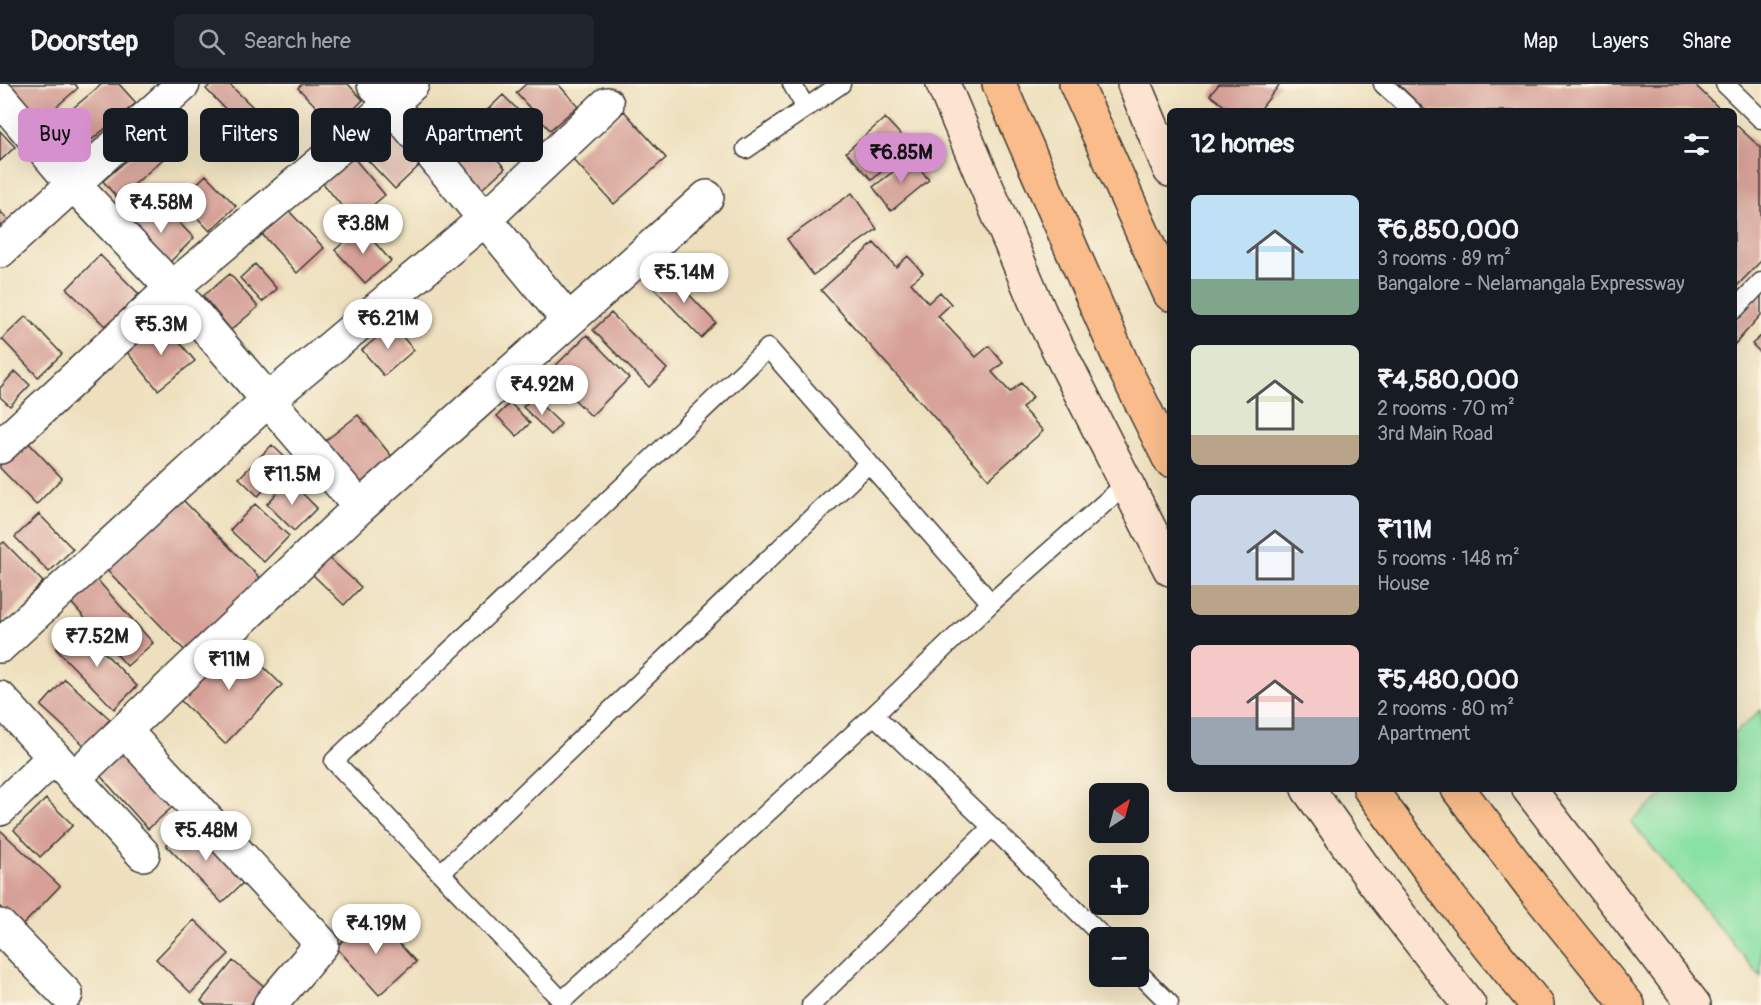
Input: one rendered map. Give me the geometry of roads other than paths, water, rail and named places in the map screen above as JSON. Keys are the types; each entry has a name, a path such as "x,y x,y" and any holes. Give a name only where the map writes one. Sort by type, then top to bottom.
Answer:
{"highway":[{"path":"999,84 1123,366 1167,454"},
{"path":"1076,84 1167,287"},
{"path":"1372,792 1451,899 1537,1005"},
{"path":"1460,792 1537,893 1628,1005"}],"street":[{"path":"943,84 1041,315 1167,563"},
{"path":"1134,84 1167,163"},
{"path":"0,252 180,85"},
{"path":"0,447 172,288 393,91 486,218 568,320"},
{"path":"0,98 74,185 172,288 360,507"},
{"path":"0,646 267,401 486,218 607,104"},
{"path":"0,809 125,731 360,507 707,197"},
{"path":"0,698 143,854"},
{"path":"125,731 322,944 270,1005"},
{"path":"1310,792 1371,878 1469,1005"},
{"path":"1531,792 1695,1005"},
{"path":"0,926 66,994"}],"lane":[{"path":"792,84 806,108"},
{"path":"746,149 841,84"},
{"path":"1383,84 1409,108"},
{"path":"1725,84 1761,119"},
{"path":"1737,307 1761,282"},
{"path":"991,603 768,348 334,761 564,1003 991,603 1126,484"},
{"path":"441,873 869,463"},
{"path":"874,715 1093,927"},
{"path":"811,1005 992,827"},
{"path":"1149,983 1169,1003"}]}
